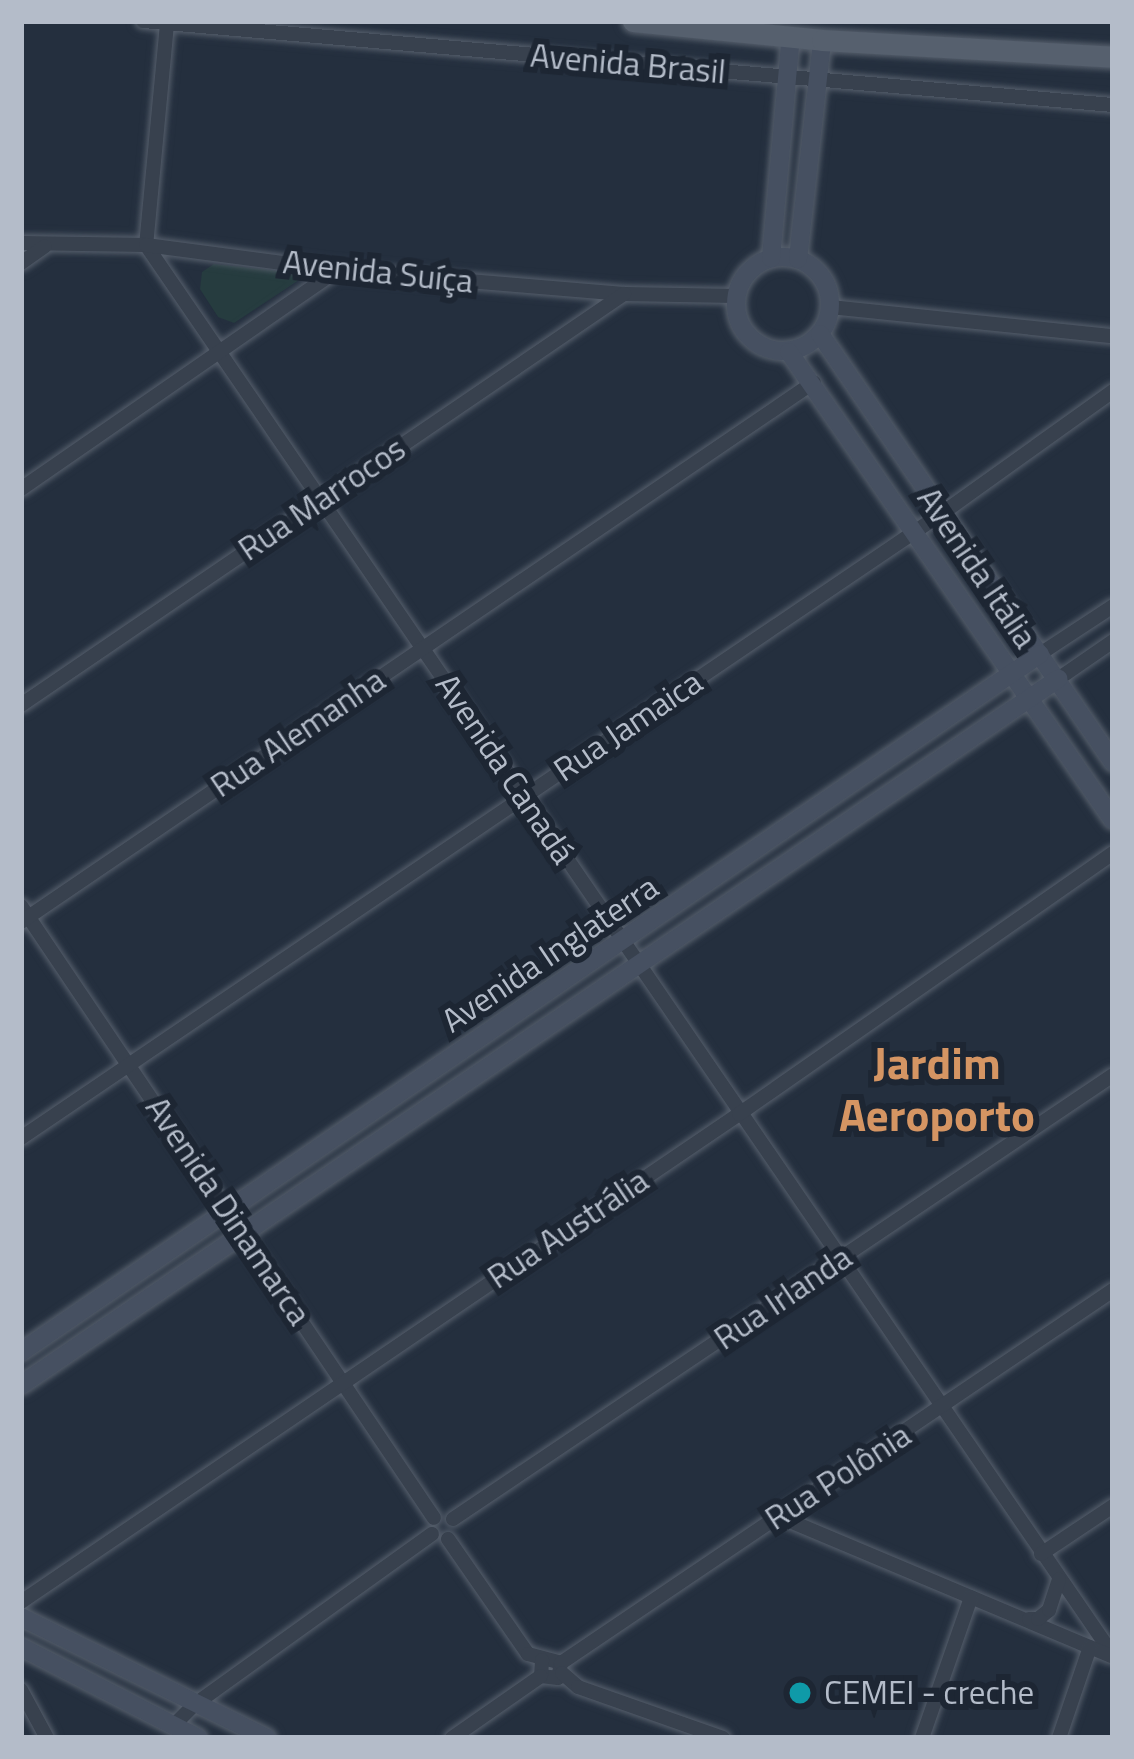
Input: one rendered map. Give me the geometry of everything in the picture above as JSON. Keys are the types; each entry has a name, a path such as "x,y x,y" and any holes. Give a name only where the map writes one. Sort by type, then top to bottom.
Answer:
{"main road":[{"path":"633,21 822,40 1113,57"}],"street":[{"name":"Avenida Brasil","path":"142,21 1113,105"},
{"path":"146,245 167,24"},
{"path":"771,258 791,36"},
{"path":"798,259 822,40"},
{"name":"Avenida Suíça","path":"21,243 146,245 337,271 624,294 736,296"},
{"name":"Avenida Canadá","path":"146,245 940,1410 1113,1656"},
{"path":"21,263 45,246"},
{"path":"736,296 742,279 771,258 798,259 820,276 830,307 820,334 789,352"},
{"path":"21,488 337,271"},
{"name":"Rua Marrocos","path":"21,705 624,294"},
{"name":"Avenida Itália","path":"736,296 736,313 751,340 789,352 814,382 1113,820"},
{"path":"830,307 1113,337"},
{"name":"Avenida Itália","path":"820,334 1113,762"},
{"name":"Rua Alemanha","path":"24,915 814,382"},
{"name":"Rua Jamaica","path":"21,1138 944,512 1113,391"},
{"name":"Avenida Inglaterra","path":"21,1352 1113,606"},
{"name":"Avenida Inglaterra","path":"21,1385 1113,641"},
{"name":"Rua Austrália","path":"21,1602 739,1114 1113,853"},
{"name":"Avenida Dinamarca","path":"24,915 344,1380 433,1526"},
{"name":"Rua Irlanda","path":"453,1519 1113,1075"},
{"name":"Rua Polônia","path":"561,1668 1113,1290"},
{"path":"1041,1554 1113,1506"},
{"path":"778,1516 1113,1656"},
{"path":"173,1726 194,1705 433,1526 453,1519 455,1530 448,1539"},
{"path":"433,1526 448,1539 542,1668"},
{"path":"1028,1618 1038,1619 1048,1610 1059,1580"},
{"path":"922,1738 971,1597"},
{"path":"21,1617 267,1738"},
{"path":"1059,1738 1090,1647"},
{"path":"21,1648 198,1738"},
{"path":"452,1738 555,1658 578,1687 724,1738"},
{"path":"21,1690 47,1738"}],"green space":[{"path":"214,264 300,273 302,278 234,323 218,317 200,289 202,272"}],"place":[{"name":"CEMEI - creche","path":"800,1693"}],"district":[{"name":"Jardim Aeroporto","path":"937,1089"}]}
